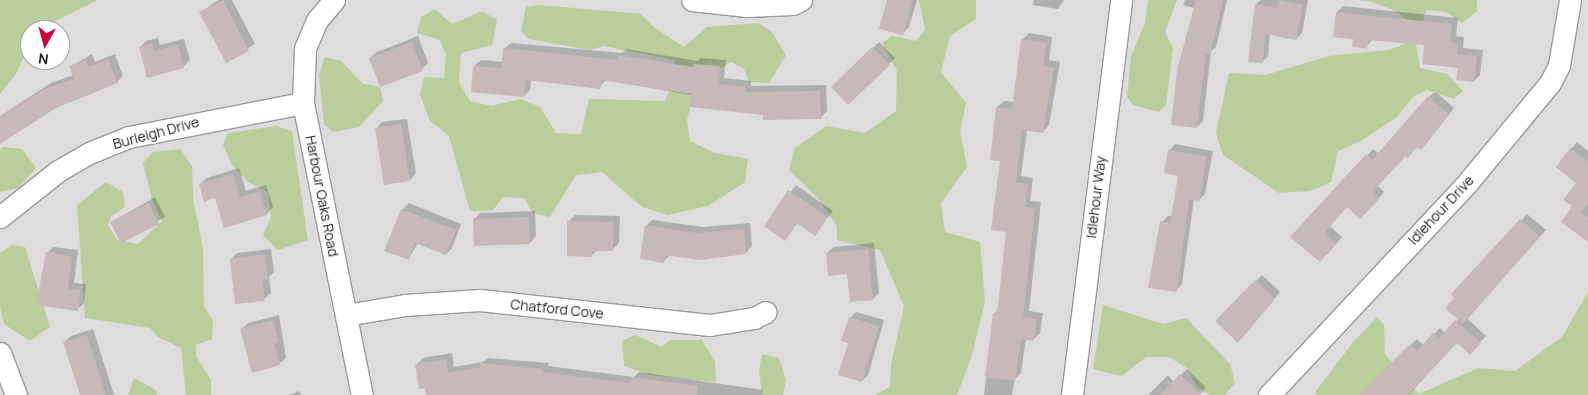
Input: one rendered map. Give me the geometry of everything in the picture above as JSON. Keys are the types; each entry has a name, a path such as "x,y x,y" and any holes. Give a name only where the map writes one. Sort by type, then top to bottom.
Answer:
{"street":[{"path":"692,0 747,6 793,4 801,0"},
{"name":"Idlehour Way","path":"1072,395 1121,0"},
{"name":"Idlehour Drive","path":"1269,395 1468,182 1550,83 1559,65 1570,0"},
{"name":"Harbour Oaks Road","path":"332,1 317,20 305,48 303,103 362,395"},
{"name":"Burleigh Drive","path":"0,217 58,171 89,153 128,137 303,103"},
{"name":"Chatford Cove","path":"346,315 405,305 480,300 710,325 754,318 766,312"},
{"path":"0,353 16,395"}],"shaded area":[{"path":"67,0 1588,0 1588,395 0,395 0,32 20,22 20,70 70,70 70,20 25,20"}],"green space":[{"path":"0,0 98,0 57,20 20,20 20,65 16,74 0,94"},
{"path":"919,0 976,0 976,19 950,36 941,72 966,103 960,131 967,167 941,203 945,232 980,242 985,302 972,355 957,395 875,395 890,387 891,365 904,306 880,250 837,240 837,226 817,197 789,170 795,148 826,126 865,133 896,111 897,71 882,43 892,36 916,41 925,30"},
{"path":"1148,0 1177,0 1165,32 1173,48 1166,105 1159,112 1133,105 1127,97 1131,56 1145,23"},
{"path":"1357,0 1477,0 1477,11 1462,23 1446,12 1426,10 1416,45 1420,68 1447,74 1463,91 1454,99 1427,90 1414,96 1397,117 1361,141 1338,151 1331,182 1310,191 1279,193 1223,155 1216,133 1229,73 1266,75 1329,56 1389,50 1405,44 1406,20 1398,12 1373,2"},
{"path":"541,5 641,14 655,28 684,47 707,27 758,23 772,32 786,55 769,83 749,82 744,69 731,62 697,81 687,120 690,141 715,153 748,159 745,182 708,206 668,215 642,207 602,172 576,175 550,217 533,213 524,198 503,197 493,210 470,211 449,136 430,121 420,95 424,77 444,78 446,55 440,40 417,33 421,17 435,9 452,24 482,11 497,20 492,45 461,53 459,82 470,101 491,106 520,99 540,107 556,133 581,134 589,99 665,101 676,74 674,60 604,46 590,50 529,39 521,31 526,7"},
{"path":"325,57 341,61 363,84 380,87 383,101 359,127 333,132 324,124 319,75"},
{"path":"276,126 292,131 308,240 278,250 263,235 271,217 268,192 248,182 232,165 223,145 228,133"},
{"path":"3,147 22,149 36,168 18,188 0,192 0,149"},
{"path":"180,149 192,166 193,198 203,248 204,306 213,321 212,339 196,345 196,356 211,380 211,395 186,395 181,348 158,337 150,328 85,318 77,205 106,182 123,192 125,207 111,216 108,225 117,240 138,244 162,221 152,200 143,163 153,152"},
{"path":"11,245 25,247 50,327 30,341 4,324 0,307 0,253"},
{"path":"1588,292 1588,395 1316,395 1316,391 1354,341 1377,317 1384,325 1385,354 1419,394 1478,368 1515,371 1562,337"},
{"path":"1103,305 1163,324 1186,318 1230,364 1235,383 1225,395 1209,395 1197,387 1187,368 1169,357 1146,357 1122,376 1093,369"},
{"path":"635,335 662,347 670,340 702,340 715,362 716,382 650,375 624,366 622,341"},
{"path":"762,354 779,358 786,380 783,395 762,395 759,371"},
{"path":"134,378 156,390 157,395 128,395"}],"building":[{"path":"223,0 249,51 226,63 199,12"},
{"path":"887,0 913,0 903,35 879,29"},
{"path":"1196,0 1223,0 1210,55 1206,54 1197,128 1171,125 1177,70"},
{"path":"1279,0 1303,5 1296,40 1265,34 1263,63 1248,62 1255,4 1277,8"},
{"path":"1336,12 1452,24 1450,42 1458,43 1457,54 1477,56 1474,82 1456,80 1458,68 1422,64 1424,45 1368,40 1367,49 1352,47 1353,39 1333,37"},
{"path":"1021,39 1046,43 1043,66 1054,68 1043,133 1022,130 1016,182 1028,184 1025,207 1035,208 1023,317 1037,319 1034,341 1021,339 1015,381 985,377 993,313 997,314 1006,232 991,230 1000,161 990,160 996,107 1012,109"},
{"path":"412,42 423,71 380,87 369,58"},
{"path":"152,43 154,51 178,45 184,68 147,78 139,47"},
{"path":"872,47 890,65 848,105 831,87"},
{"path":"503,48 618,60 618,55 693,67 693,64 720,66 719,84 746,87 745,92 820,91 821,119 763,120 763,115 689,107 691,94 601,80 600,89 526,80 524,97 471,92 473,66 501,68"},
{"path":"108,59 118,83 56,108 0,144 0,117 44,89 74,79 70,66 86,60 89,67"},
{"path":"1428,96 1449,115 1421,150 1417,147 1408,158 1406,156 1372,192 1379,199 1360,219 1347,207 1324,233 1336,244 1320,262 1290,237 1366,154 1372,160"},
{"path":"401,124 410,181 384,185 375,128"},
{"path":"1570,148 1588,161 1588,204 1581,212 1588,218 1588,242 1561,222 1572,206 1563,200 1576,183 1556,167"},
{"path":"1168,150 1207,157 1199,201 1189,199 1177,292 1148,288 1160,221 1170,223 1178,176 1164,173"},
{"path":"233,174 240,197 260,191 267,215 224,228 215,198 204,202 199,184"},
{"path":"788,190 828,217 815,236 797,223 785,241 764,226"},
{"path":"149,203 159,224 121,243 110,222"},
{"path":"401,209 456,230 446,255 415,243 409,260 384,251"},
{"path":"529,217 530,244 474,246 473,219"},
{"path":"1520,219 1540,237 1463,324 1445,308 1454,298 1451,294"},
{"path":"567,221 614,222 613,251 592,251 592,257 567,256"},
{"path":"645,225 696,233 744,229 746,254 700,260 665,255 664,263 640,259"},
{"path":"868,249 873,300 850,302 847,274 828,276 826,253"},
{"path":"46,252 72,256 68,289 81,290 78,311 36,305"},
{"path":"265,254 268,280 262,280 265,301 235,304 230,259"},
{"path":"1255,280 1275,299 1238,343 1215,321"},
{"path":"849,317 879,326 862,382 838,375 848,343 841,341"},
{"path":"273,320 279,342 274,344 280,365 252,373 240,329"},
{"path":"1455,320 1481,343 1470,355 1457,343 1408,395 1359,395 1410,344 1417,351 1433,333 1439,338"},
{"path":"87,335 106,395 80,395 63,342"},
{"path":"446,359 448,373 480,367 480,363 543,369 543,372 631,383 632,377 698,386 697,395 426,395 425,388 419,389 415,364"},
{"path":"1180,374 1201,395 1160,395"}]}
